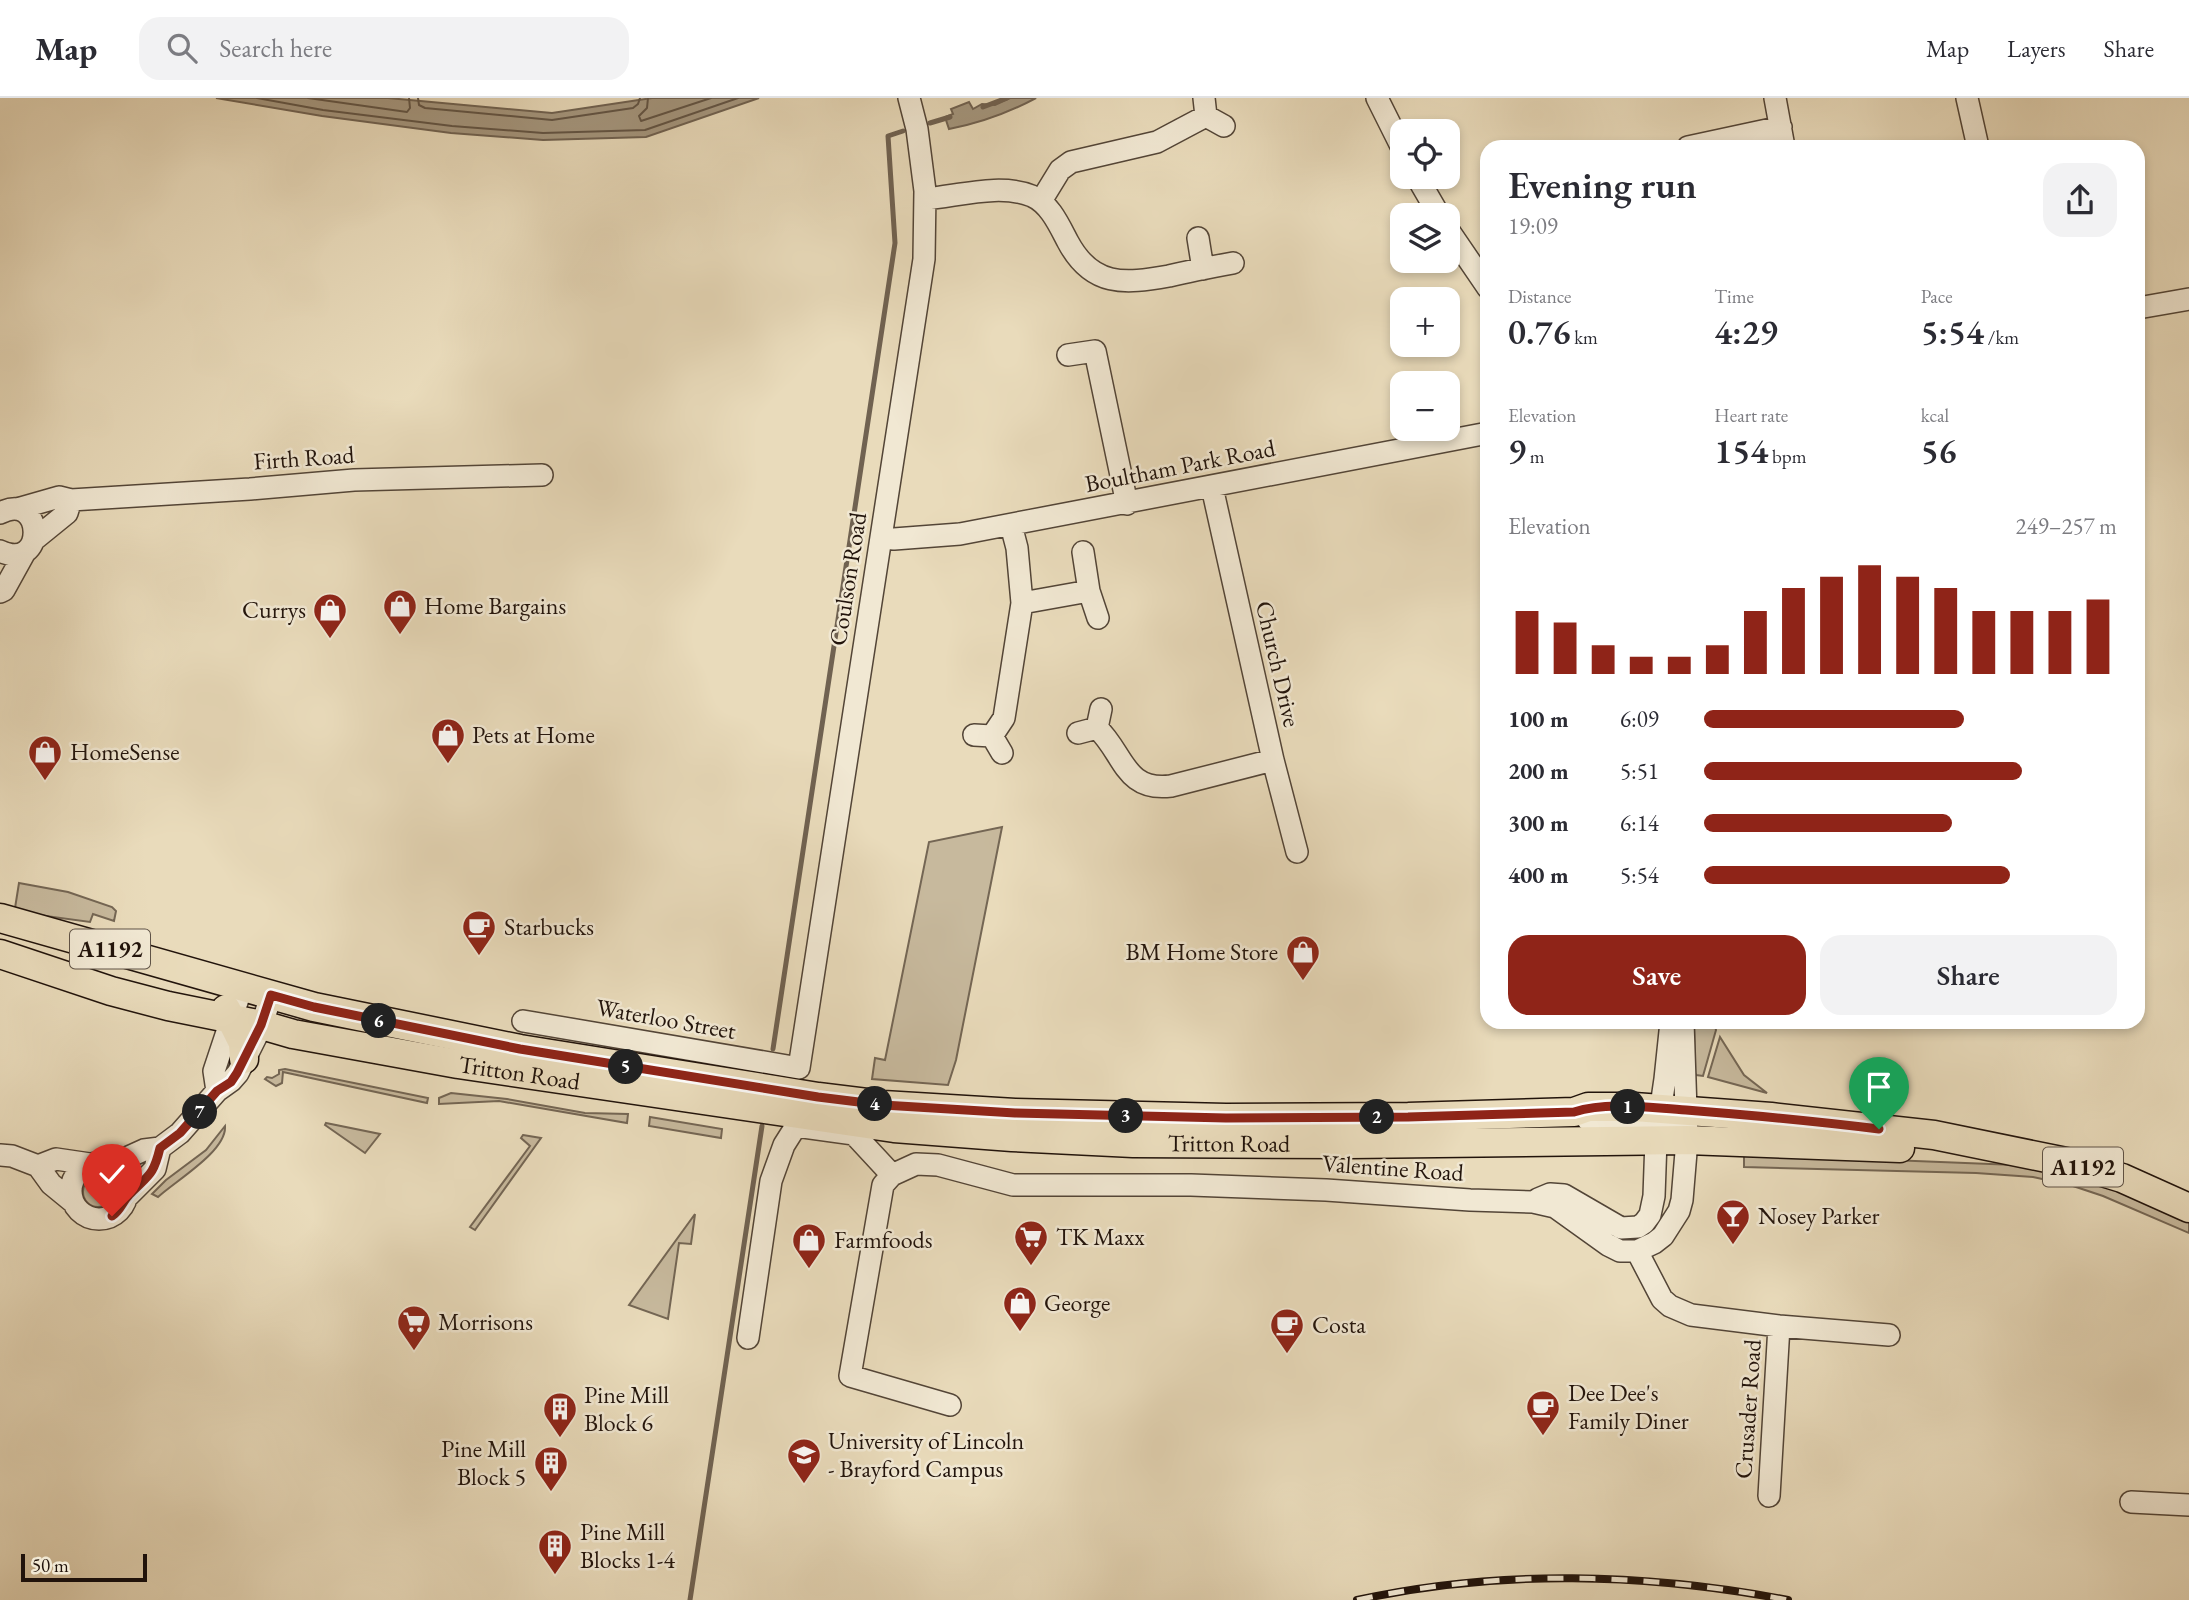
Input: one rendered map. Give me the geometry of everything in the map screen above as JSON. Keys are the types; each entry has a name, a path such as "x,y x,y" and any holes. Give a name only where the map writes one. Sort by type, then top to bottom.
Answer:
{"main road":[{"name":"Tritton Road","path":"0,918 314,1007 520,1049 883,1105 1015,1113 1226,1118 1408,1117 1574,1112 1588,1107 1672,1125 1730,1142 1931,1149 1972,1144"},
{"path":"66,937 99,957 214,996 232,1019 243,1043 244,1059"},
{"name":"Tritton Road","path":"0,954 111,991 293,1034 458,1065 894,1128 1133,1143 1350,1144 1672,1125 1879,1129 1934,1135 2076,1164 2122,1178 2189,1208"}],"street":[{"name":"Coulson Road","path":"799,1068 924,260 925,199 919,142 909,98"},
{"path":"1377,98 1390,124"},
{"path":"1754,140 1782,137 1775,98"},
{"path":"1967,98 1976,140"},
{"path":"1041,201 1060,170 1071,162 1157,142 1211,113"},
{"path":"925,199 1008,191 1029,195 1041,201 1060,226 1078,258 1104,278 1119,282 1140,281 1233,263"},
{"path":"1198,238 1203,269"},
{"path":"1460,247 1480,276"},
{"path":"2145,307 2189,299"},
{"path":"1068,355 1095,351 1127,504"},
{"name":"Boultham Park Road","path":"882,538 894,540 960,534 1480,435"},
{"name":"Firth Road","path":"7,508 59,497 71,500 354,480 542,475"},
{"name":"Church Drive","path":"1212,487 1273,760 1297,852"},
{"path":"0,551 10,555 30,545 67,513 71,500"},
{"path":"0,592 4,590 36,530 33,520 26,513 7,508"},
{"path":"990,742 1004,718 1022,603 1017,548 1011,525"},
{"path":"1083,552 1089,591 1098,618"},
{"path":"1022,603 1089,591"},
{"path":"1092,723 1107,738 1126,770 1135,779 1157,788 1273,760"},
{"path":"217,1091 214,1071 243,987"},
{"path":"38,1166 56,1159 76,1164 96,1164 122,1160 144,1150 160,1148 180,1133 217,1091 231,1082 261,1025 271,995"},
{"name":"Waterloo Street","path":"523,1021 799,1068"},
{"path":"1637,1251 1662,1236 1679,1211 1685,1187 1665,1079 1670,1029"},
{"path":"1672,1125 1683,1029"},
{"name":"Valentine Road","path":"1533,1202 1550,1194 1564,1195 1613,1225 1621,1228 1638,1227 1644,1223 1653,1207 1656,1162 1672,1125"},
{"path":"748,1338 771,1181 784,1145 796,1126 854,1134 892,1175"},
{"path":"894,1128 916,1164 892,1175 883,1185 850,1376 950,1405"},
{"path":"0,1155 12,1156 38,1166 51,1184 87,1217 99,1219 121,1209 127,1197 155,1168 160,1148"},
{"path":"73,1202 72,1183 79,1171 96,1164 114,1167 123,1177 127,1197"},
{"name":"Valentine Road","path":"916,1164 938,1165 1013,1185 1191,1185 1533,1202 1555,1207 1620,1251 1637,1251"},
{"name":"Crusader Road","path":"1637,1251 1662,1298 1670,1306 1691,1315 1779,1326 1889,1335"},
{"name":"Crusader Road","path":"1769,1496 1779,1326"},
{"path":"2131,1502 2189,1505"}],"shaded area":[{"path":"1002,827 956,1060 948,1085 872,1079 875,1058 885,1060 929,842"},
{"path":"19,883 68,892 112,907 116,911 114,921 93,914 90,922 31,914 15,908"},
{"path":"1694,1029 1716,1029 1703,1076 1695,1073"},
{"path":"1720,1037 1744,1075 1767,1093 1708,1077"},
{"path":"279,1070 428,1098 427,1103 283,1072 282,1083 276,1086 265,1079 272,1078 279,1074"},
{"path":"451,1093 507,1099 585,1113 628,1114 627,1123 499,1101 439,1104 439,1098"},
{"path":"650,1117 722,1129 721,1138 649,1126"},
{"path":"326,1123 380,1134 365,1153 325,1125"},
{"path":"225,1126 218,1145 199,1165 158,1197 152,1194 206,1150"},
{"path":"523,1135 541,1138 475,1230 470,1227 530,1146 521,1138"},
{"path":"1744,1154 2038,1166 2074,1173 2189,1217 2189,1233 2103,1196 2033,1177 1744,1167"},
{"path":"98,1177 109,1181 113,1192 109,1203 98,1207 87,1203 83,1192 87,1181"},
{"path":"695,1214 691,1244 679,1243 668,1319 629,1305"}],"water":[{"path":"216,98 388,98 552,113 652,98 759,98 646,137 543,140 451,133 322,116"},
{"path":"1010,98 1036,98 994,117 949,129 945,117 953,114 951,109 969,102 973,109 982,104 995,105"}],"waterway":[{"path":"983,107 1007,98"},
{"path":"930,123 950,117"},
{"path":"773,1049 895,243 888,136 903,131"},
{"path":"690,1600 762,1126"}],"railway":[{"path":"1357,1600 1464,1583 1572,1578 1681,1584 1788,1600"}],"place":[{"name":"Home Bargains","path":"400,636"},
{"name":"Currys","path":"330,640"},
{"name":"Pets at Home","path":"448,765"},
{"name":"HomeSense","path":"45,782"},
{"name":"Starbucks","path":"479,957"},
{"name":"BM Home Store","path":"1303,982"},
{"name":"Nosey Parker","path":"1733,1246"},
{"name":"TK Maxx","path":"1031,1267"},
{"name":"Farmfoods","path":"809,1270"},
{"name":"George","path":"1020,1333"},
{"name":"Morrisons","path":"414,1352"},
{"name":"Costa","path":"1287,1355"},
{"name":"Dee Dee's Family Diner","path":"1543,1437"},
{"name":"Pine Mill Block 6","path":"560,1439"},
{"name":"University of Lincoln - Brayford Campus","path":"804,1485"},
{"name":"Pine Mill Block 5","path":"551,1493"},
{"name":"Pine Mill Blocks 1-4","path":"555,1576"}],"route":[{"path":"112,1216 155,1168 160,1148 180,1133 217,1091 231,1082 261,1025 271,995 314,1007 520,1049 818,1097 949,1111 1279,1119 1574,1112 1588,1107 1634,1107 1771,1117 1879,1129"}]}
